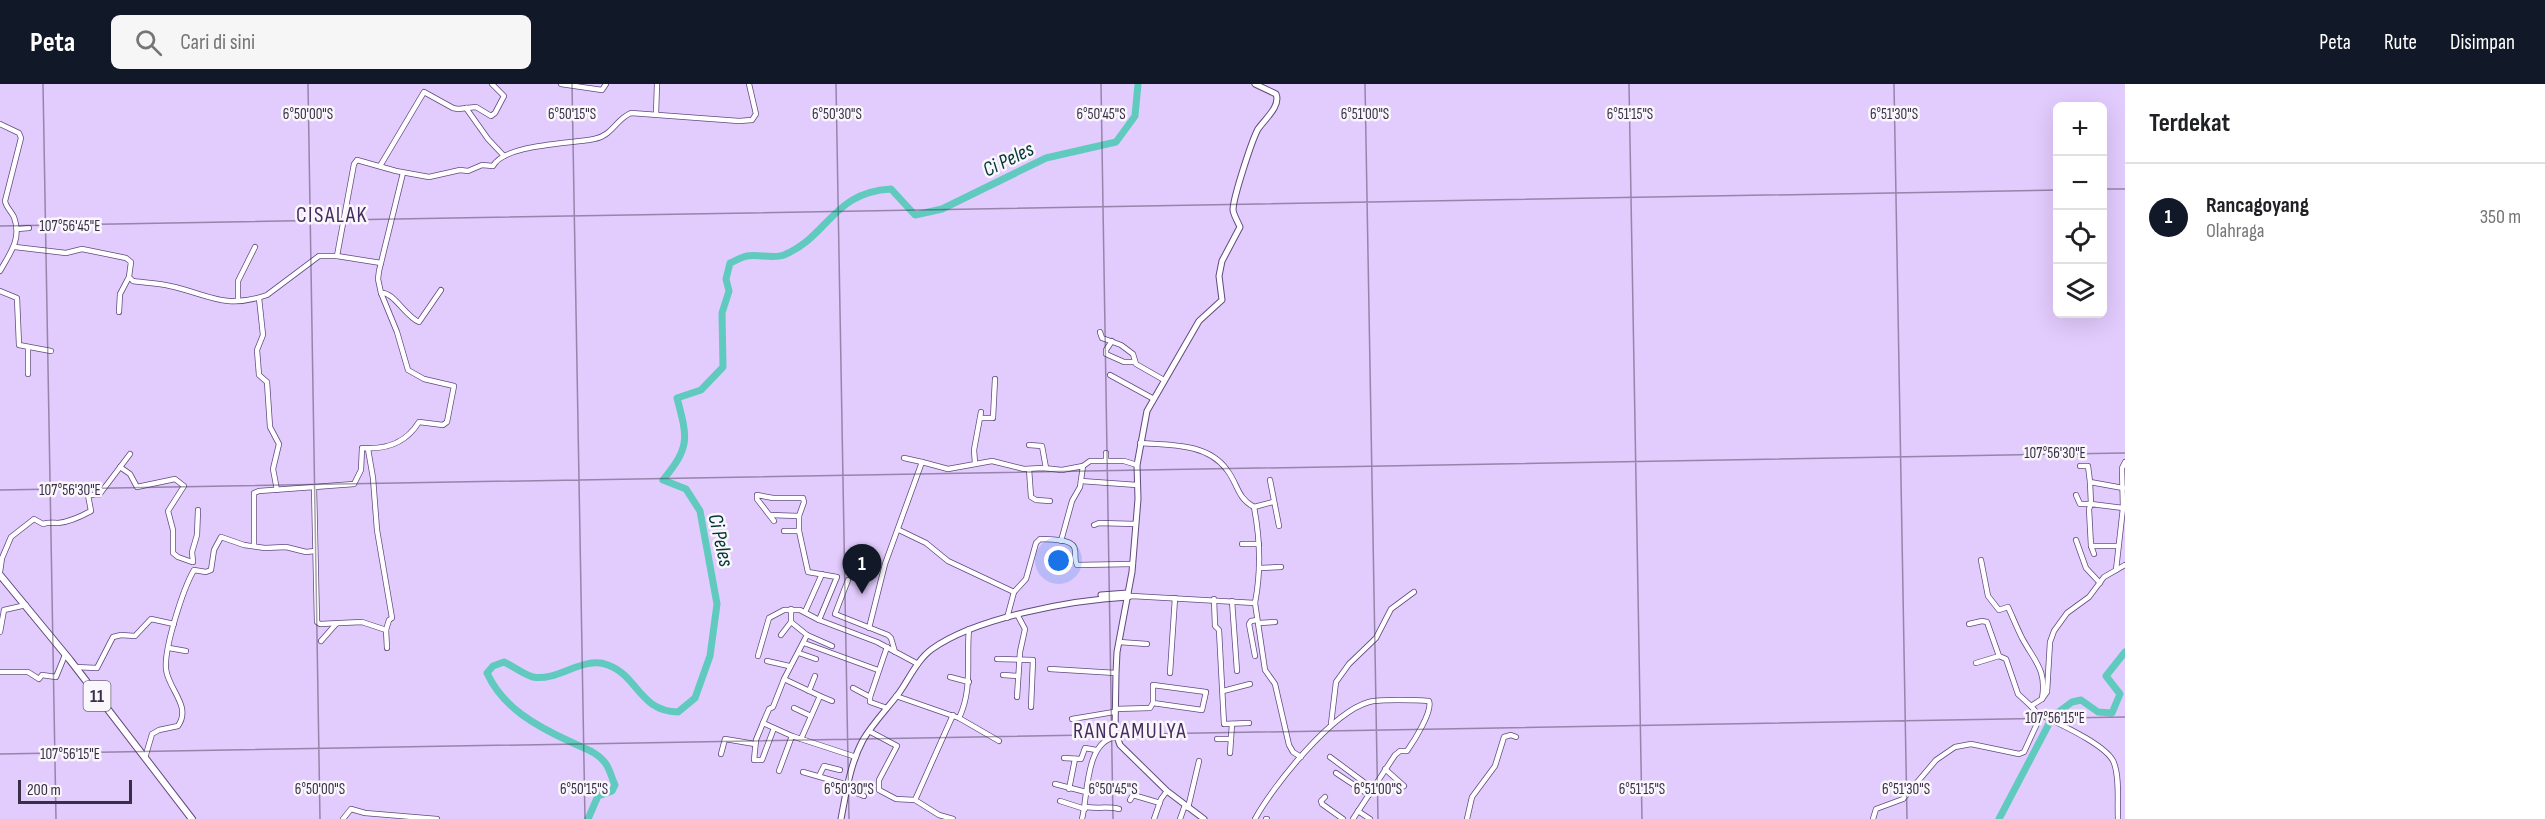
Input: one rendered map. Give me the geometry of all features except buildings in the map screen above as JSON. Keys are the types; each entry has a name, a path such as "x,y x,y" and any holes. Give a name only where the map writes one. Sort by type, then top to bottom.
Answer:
{"highway":[{"name":"11","path":"0,573 192,819"}],"main road":[{"path":"1204,819 1167,791 1127,753 1116,736 1114,710 1116,673 1119,642 1133,564 1137,465 1144,420 1152,398 1199,321 1222,300 1219,276 1222,261 1239,229 1233,210 1237,193 1257,131 1278,98 1276,93 1255,84"},
{"path":"1114,596 1131,581"},
{"path":"841,819 856,757 870,731 918,664 931,650 969,629 1008,618 1091,599 1129,595"},
{"path":"1114,596 1123,602 1125,609"}],"street":[{"path":"380,166 424,92 426,84"},
{"path":"424,92 453,108 476,107 493,115 504,94 492,84"},
{"path":"561,84 602,90 606,84"},
{"path":"656,114 657,84"},
{"path":"337,256 355,161 361,160 403,173 429,177 460,170 468,171 482,165 493,166 495,161 504,156 527,149 602,137 626,115 637,112 739,121 752,120 756,114 749,84"},
{"path":"466,108 488,139 504,156"},
{"path":"0,124 19,133 21,137 5,201 14,218 17,230 15,247 0,271"},
{"path":"254,545 253,495 258,491 354,484 361,470 361,449 403,441 419,422 445,424 455,388 452,385 424,379 408,370 378,279 403,173"},
{"path":"17,230 28,228"},
{"path":"15,247 66,253 82,249 126,258 132,264 129,277 120,294 119,312"},
{"path":"238,300 238,281 255,247"},
{"path":"129,277 133,281 173,286 219,301 238,300 267,295 319,256 337,256 381,263"},
{"path":"381,293 388,293 413,319 419,322 441,290"},
{"path":"0,291 17,298 19,345 51,351"},
{"path":"259,298 263,334 257,350 259,375 267,382 270,427 279,444 273,469 277,489"},
{"path":"1101,332 1102,338 1112,341 1133,354 1135,362"},
{"path":"1112,341 1106,354 1124,362 1135,362 1164,380"},
{"path":"28,347 28,374"},
{"path":"1110,375 1152,398"},
{"path":"980,418 993,420 995,379"},
{"path":"975,463 974,450 981,412"},
{"path":"1140,442 1187,447 1208,453 1227,469 1245,501 1254,507 1273,502"},
{"path":"1029,446 1042,446 1046,468"},
{"path":"368,449 373,478 376,530 392,618 389,620 387,630 387,648"},
{"path":"1106,453 1106,461"},
{"path":"0,573 2,558 11,537 34,519 43,524 50,521 58,523 76,519 91,510 88,495 99,495 130,454"},
{"path":"904,458 948,469 992,461 1024,469 1062,470 1083,466 1090,461 1124,461 1137,465"},
{"path":"868,628 885,564 922,462"},
{"path":"2116,570 2123,508 2122,468 2125,462"},
{"path":"1061,541 1072,501 1082,481 1083,466"},
{"path":"2080,466 2088,466 2091,504 2088,509 2091,546 2094,554"},
{"path":"120,467 130,474 137,487 175,479 184,486 168,512 173,530 173,553 192,562"},
{"path":"1029,468 1031,497 1036,500 1050,501"},
{"path":"1270,480 1279,526"},
{"path":"1082,481 1137,485"},
{"path":"2090,482 2123,488"},
{"path":"314,487 317,622 320,624 362,622 387,630"},
{"path":"774,521 757,499 757,495 773,498 803,498 804,502 799,516 799,531 808,572 836,576 837,579 819,620"},
{"path":"2076,495 2080,504 2123,508"},
{"path":"1254,507 1259,568 1255,603 1265,670 1275,684 1289,745 1293,752 1302,757"},
{"path":"145,758 152,734 178,726 182,719 181,703 165,666 174,624 194,571 192,552 197,534 198,510"},
{"path":"770,515 799,516"},
{"path":"1094,525 1099,523 1136,524"},
{"path":"899,530 926,543 948,561 1014,592"},
{"path":"784,531 799,531"},
{"path":"194,571 209,572 211,570 214,550 222,536 244,545 315,551"},
{"path":"1008,618 1014,592 1026,579 1038,540 1061,541 1074,546 1077,564 1133,564"},
{"path":"2076,540 2086,568 2100,583"},
{"path":"1242,544 1258,544"},
{"path":"2091,546 2118,546"},
{"path":"1981,560 1988,596 1999,610 2008,608 2020,635 2040,665 2043,677 2042,699"},
{"path":"2031,706 2042,699 2048,688 2052,635 2066,615 2084,602 2106,575 2125,565"},
{"path":"1259,568 1281,567"},
{"path":"805,612 822,574"},
{"path":"848,580 835,614 890,636 895,652"},
{"path":"1331,724 1336,682 1376,638 1391,609 1414,592"},
{"path":"1129,595 1255,603"},
{"path":"1170,673 1175,598"},
{"path":"1214,599 1215,626 1219,630 1224,724 1249,723"},
{"path":"1232,601 1237,670"},
{"path":"0,632 4,610 26,605"},
{"path":"781,635 791,622 792,609"},
{"path":"758,656 766,621 775,614 792,609 851,631 918,664"},
{"path":"1017,697 1019,660 1025,629 1018,616"},
{"path":"75,667 97,668 113,637 135,636 151,618 174,624"},
{"path":"1255,656 1249,624 1251,621 1275,622"},
{"path":"791,622 807,635 831,646"},
{"path":"1969,624 1987,622 2000,656 2009,664 2018,694 2033,709 2099,747 2112,758 2116,771 2118,819"},
{"path":"321,641 336,624"},
{"path":"958,718 966,701 969,682 969,629"},
{"path":"774,728 759,762 752,759 755,744 769,709 773,707 789,666 807,635"},
{"path":"1119,642 1147,644"},
{"path":"804,643 878,670"},
{"path":"886,647 870,702 887,708"},
{"path":"169,648 186,651"},
{"path":"799,652 816,659"},
{"path":"0,672 29,672 39,679 42,675 56,677 65,655"},
{"path":"1976,663 2000,656"},
{"path":"997,659 1033,660 1031,707"},
{"path":"767,661 789,666"},
{"path":"1050,669 1116,673"},
{"path":"1003,675 1018,676"},
{"path":"809,691 815,676"},
{"path":"950,677 969,682"},
{"path":"784,679 832,701"},
{"path":"1223,691 1250,684"},
{"path":"1072,719 1114,710 1150,708 1153,704 1153,686 1206,692 1202,710 1153,704"},
{"path":"853,688 870,697"},
{"path":"801,739 820,696"},
{"path":"896,696 953,715 999,741"},
{"path":"1255,819 1302,757 1331,724 1370,701 1429,701 1430,708 1414,741 1407,751 1398,752 1353,819"},
{"path":"794,708 811,716"},
{"path":"915,800 953,715"},
{"path":"1873,819 1876,808 1903,799 1936,760 1955,747 1971,744 2024,752 2044,716"},
{"path":"763,723 792,736 856,757"},
{"path":"1230,753 1232,724"},
{"path":"870,731 897,746 879,780 879,790 896,799 915,800 939,815 953,819"},
{"path":"1467,819 1472,797 1494,766 1504,737 1510,735 1516,737"},
{"path":"779,771 792,736"},
{"path":"1082,819 1096,750 1106,739 1116,736"},
{"path":"721,754 725,739 755,744"},
{"path":"1217,739 1231,739"},
{"path":"1064,758 1081,758 1085,748 1096,750"},
{"path":"1330,757 1373,789"},
{"path":"1069,789 1075,759"},
{"path":"1180,819 1186,807 1199,762"},
{"path":"819,776 824,766 840,771"},
{"path":"1385,769 1404,786"},
{"path":"803,772 848,787 864,796"},
{"path":"1336,773 1369,795"},
{"path":"1055,784 1086,792"},
{"path":"1154,819 1167,791"},
{"path":"1130,800 1133,795 1160,803"},
{"path":"1325,797 1321,801 1322,804 1343,819"},
{"path":"1060,801 1085,808 1102,806 1119,809"},
{"path":"343,819 351,809 365,813 437,819"},
{"path":"1358,811 1370,819"}],"waterway":[{"name":"Ci Peles","path":"588,819 598,796 612,791 615,785 606,764 595,753 522,715 502,696 487,673 493,666 504,662 530,676 542,678 589,663 599,663 618,670 647,700 665,710 678,712 695,698 710,656 717,604 700,511 686,489 663,480 678,459 684,442 685,433 677,398 701,390 723,367 722,313 729,291 726,279 730,263 747,256 784,255 812,237 844,206 872,192 891,189 915,215 942,209 1046,158 1116,142 1135,116 1138,84"},
{"path":"1999,819 2053,716 2072,702 2081,700 2098,712 2112,713 2120,694 2106,676 2125,652"}],"place":[{"name":"Rancagoyang","path":"862,594"}],"district":[{"name":"CISALAK","path":"332,214"},
{"name":"RANCAMULYA","path":"1130,730"}]}
